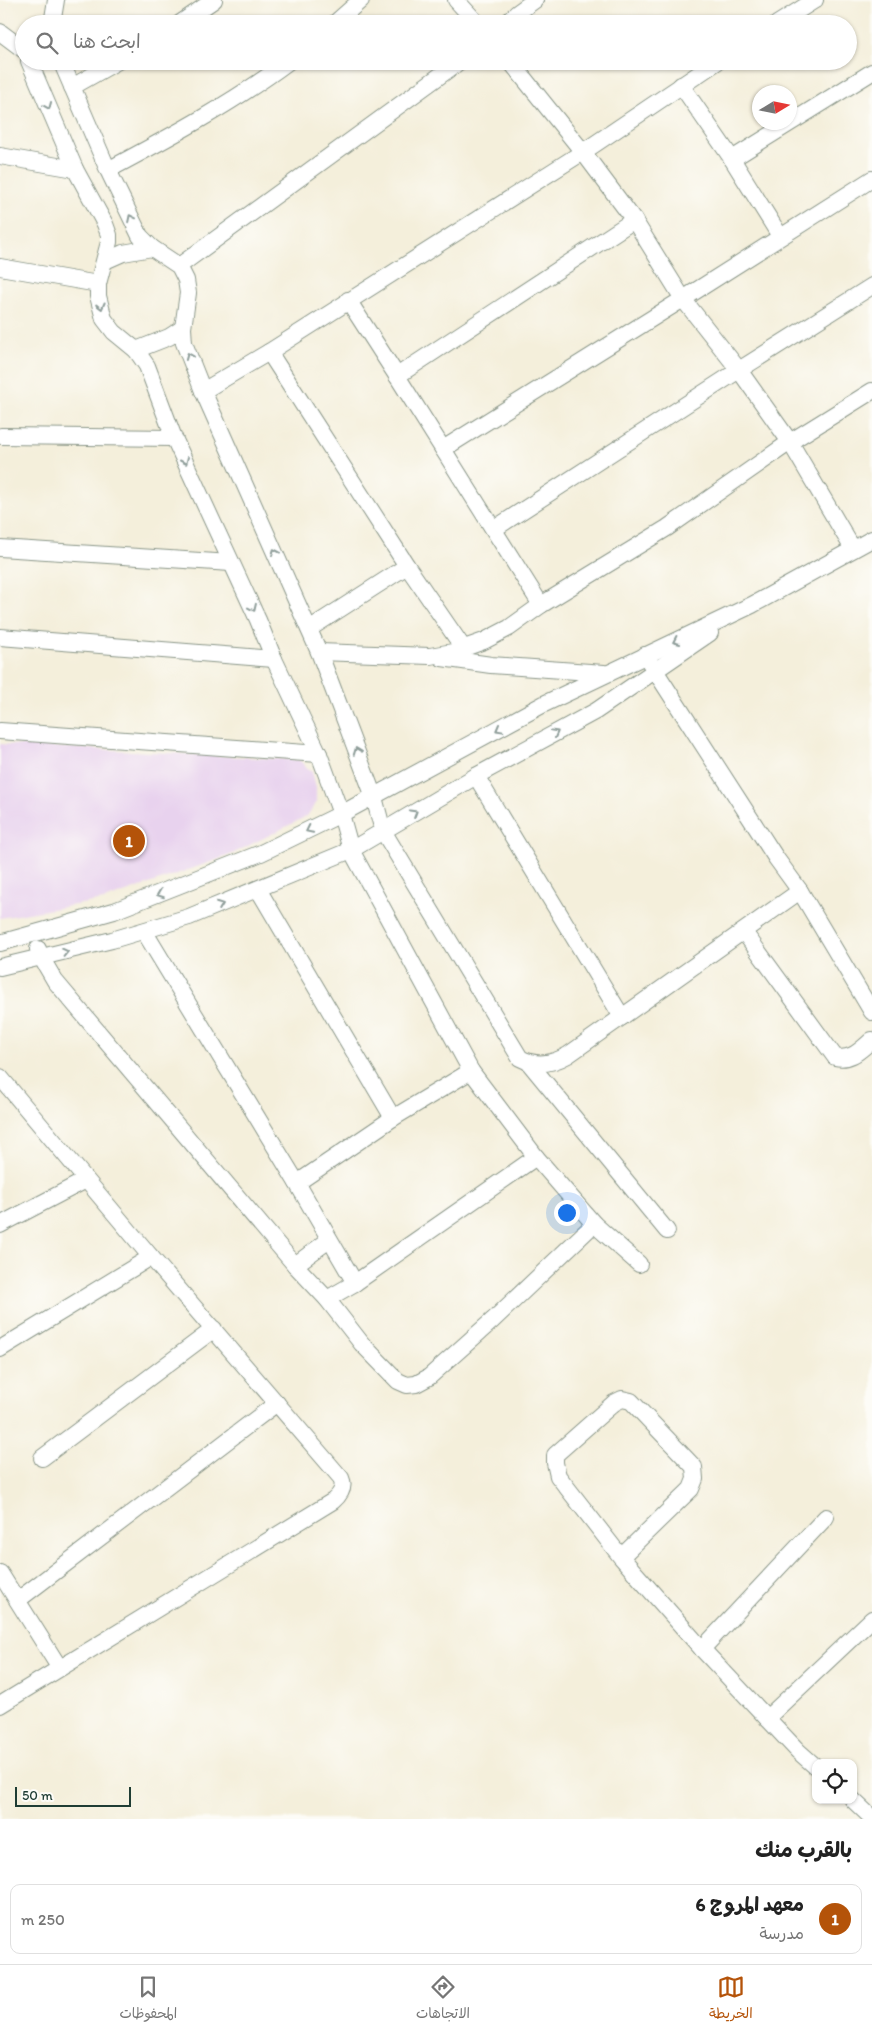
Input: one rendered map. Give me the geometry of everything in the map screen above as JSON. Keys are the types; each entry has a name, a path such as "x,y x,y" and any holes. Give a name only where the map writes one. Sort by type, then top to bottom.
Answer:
{"street":[{"path":"54,15 56,0"},
{"path":"192,15 214,0"},
{"path":"344,15 361,0"},
{"path":"456,0 470,15"},
{"path":"516,12 535,0"},
{"path":"792,15 815,0"},
{"path":"0,32 15,42"},
{"path":"33,70 75,169 105,224 109,242 98,284 98,296 104,319 114,332 136,350 147,366 174,438 319,754 341,814 351,850 471,1071 536,1157 594,1224 639,1264"},
{"path":"65,70 108,170 140,236 152,248 179,266 186,280 188,293 183,328 184,343 203,391 319,652 374,797 383,831 520,1058 530,1064 667,1231"},
{"path":"72,88 103,70"},
{"path":"108,170 211,112 277,70"},
{"path":"179,266 244,221 448,70"},
{"path":"517,70 583,152 634,220 684,299 739,370 790,442 853,549"},
{"path":"203,391 269,352 583,152 704,70"},
{"path":"732,159 872,72"},
{"path":"681,85 732,159 780,236"},
{"path":"0,156 75,169"},
{"path":"443,449 684,299 872,178"},
{"path":"397,376 634,220"},
{"path":"105,261 122,253 152,248"},
{"path":"0,267 98,284"},
{"path":"494,530 739,370 872,286"},
{"path":"348,300 541,605"},
{"path":"136,350 169,337 183,328"},
{"path":"269,352 464,649"},
{"path":"430,656 464,649 493,637 541,605 667,528 790,442 872,391"},
{"path":"0,439 174,438"},
{"path":"0,942 114,911 261,853 374,797 544,704 752,605 872,539"},
{"path":"0,548 231,563"},
{"path":"309,629 408,566"},
{"path":"0,967 144,932 189,917 351,850 476,776 596,710 752,605"},
{"path":"0,636 274,659"},
{"path":"319,652 430,656 491,665 606,673"},
{"path":"645,655 776,858 800,891 872,1012"},
{"path":"0,731 319,754"},
{"path":"476,776 622,1017"},
{"path":"258,889 393,1118"},
{"path":"530,1064 556,1062 568,1056 800,891"},
{"path":"144,932 297,1183 355,1284"},
{"path":"744,932 835,1057 849,1058 872,1040"},
{"path":"33,934 41,957 55,981 295,1265 327,1299 362,1344 398,1381 407,1385 416,1384 429,1377 493,1320 594,1224"},
{"path":"297,1183 393,1118 471,1071"},
{"path":"0,1077 151,1257 341,1478 342,1489 338,1496 0,1705"},
{"path":"327,1299 355,1284 536,1157"},
{"path":"0,1225 86,1180"},
{"path":"295,1265 329,1240"},
{"path":"0,1349 151,1257"},
{"path":"42,1458 214,1329"},
{"path":"621,1557 691,1490 695,1479 694,1467 631,1402 622,1399 614,1403 555,1455 558,1476 621,1557 702,1649 812,1763"},
{"path":"18,1600 277,1403"},
{"path":"702,1649 826,1517"},
{"path":"0,1573 60,1667"},
{"path":"767,1718 872,1619"},
{"path":"857,1804 872,1818"}],"shaded area":[{"path":"0,744 299,760 312,772 316,787 316,803 307,816 230,855 104,900 0,918"}],"place":[{"name":"معهد المروج 6","path":"129,841"}]}
